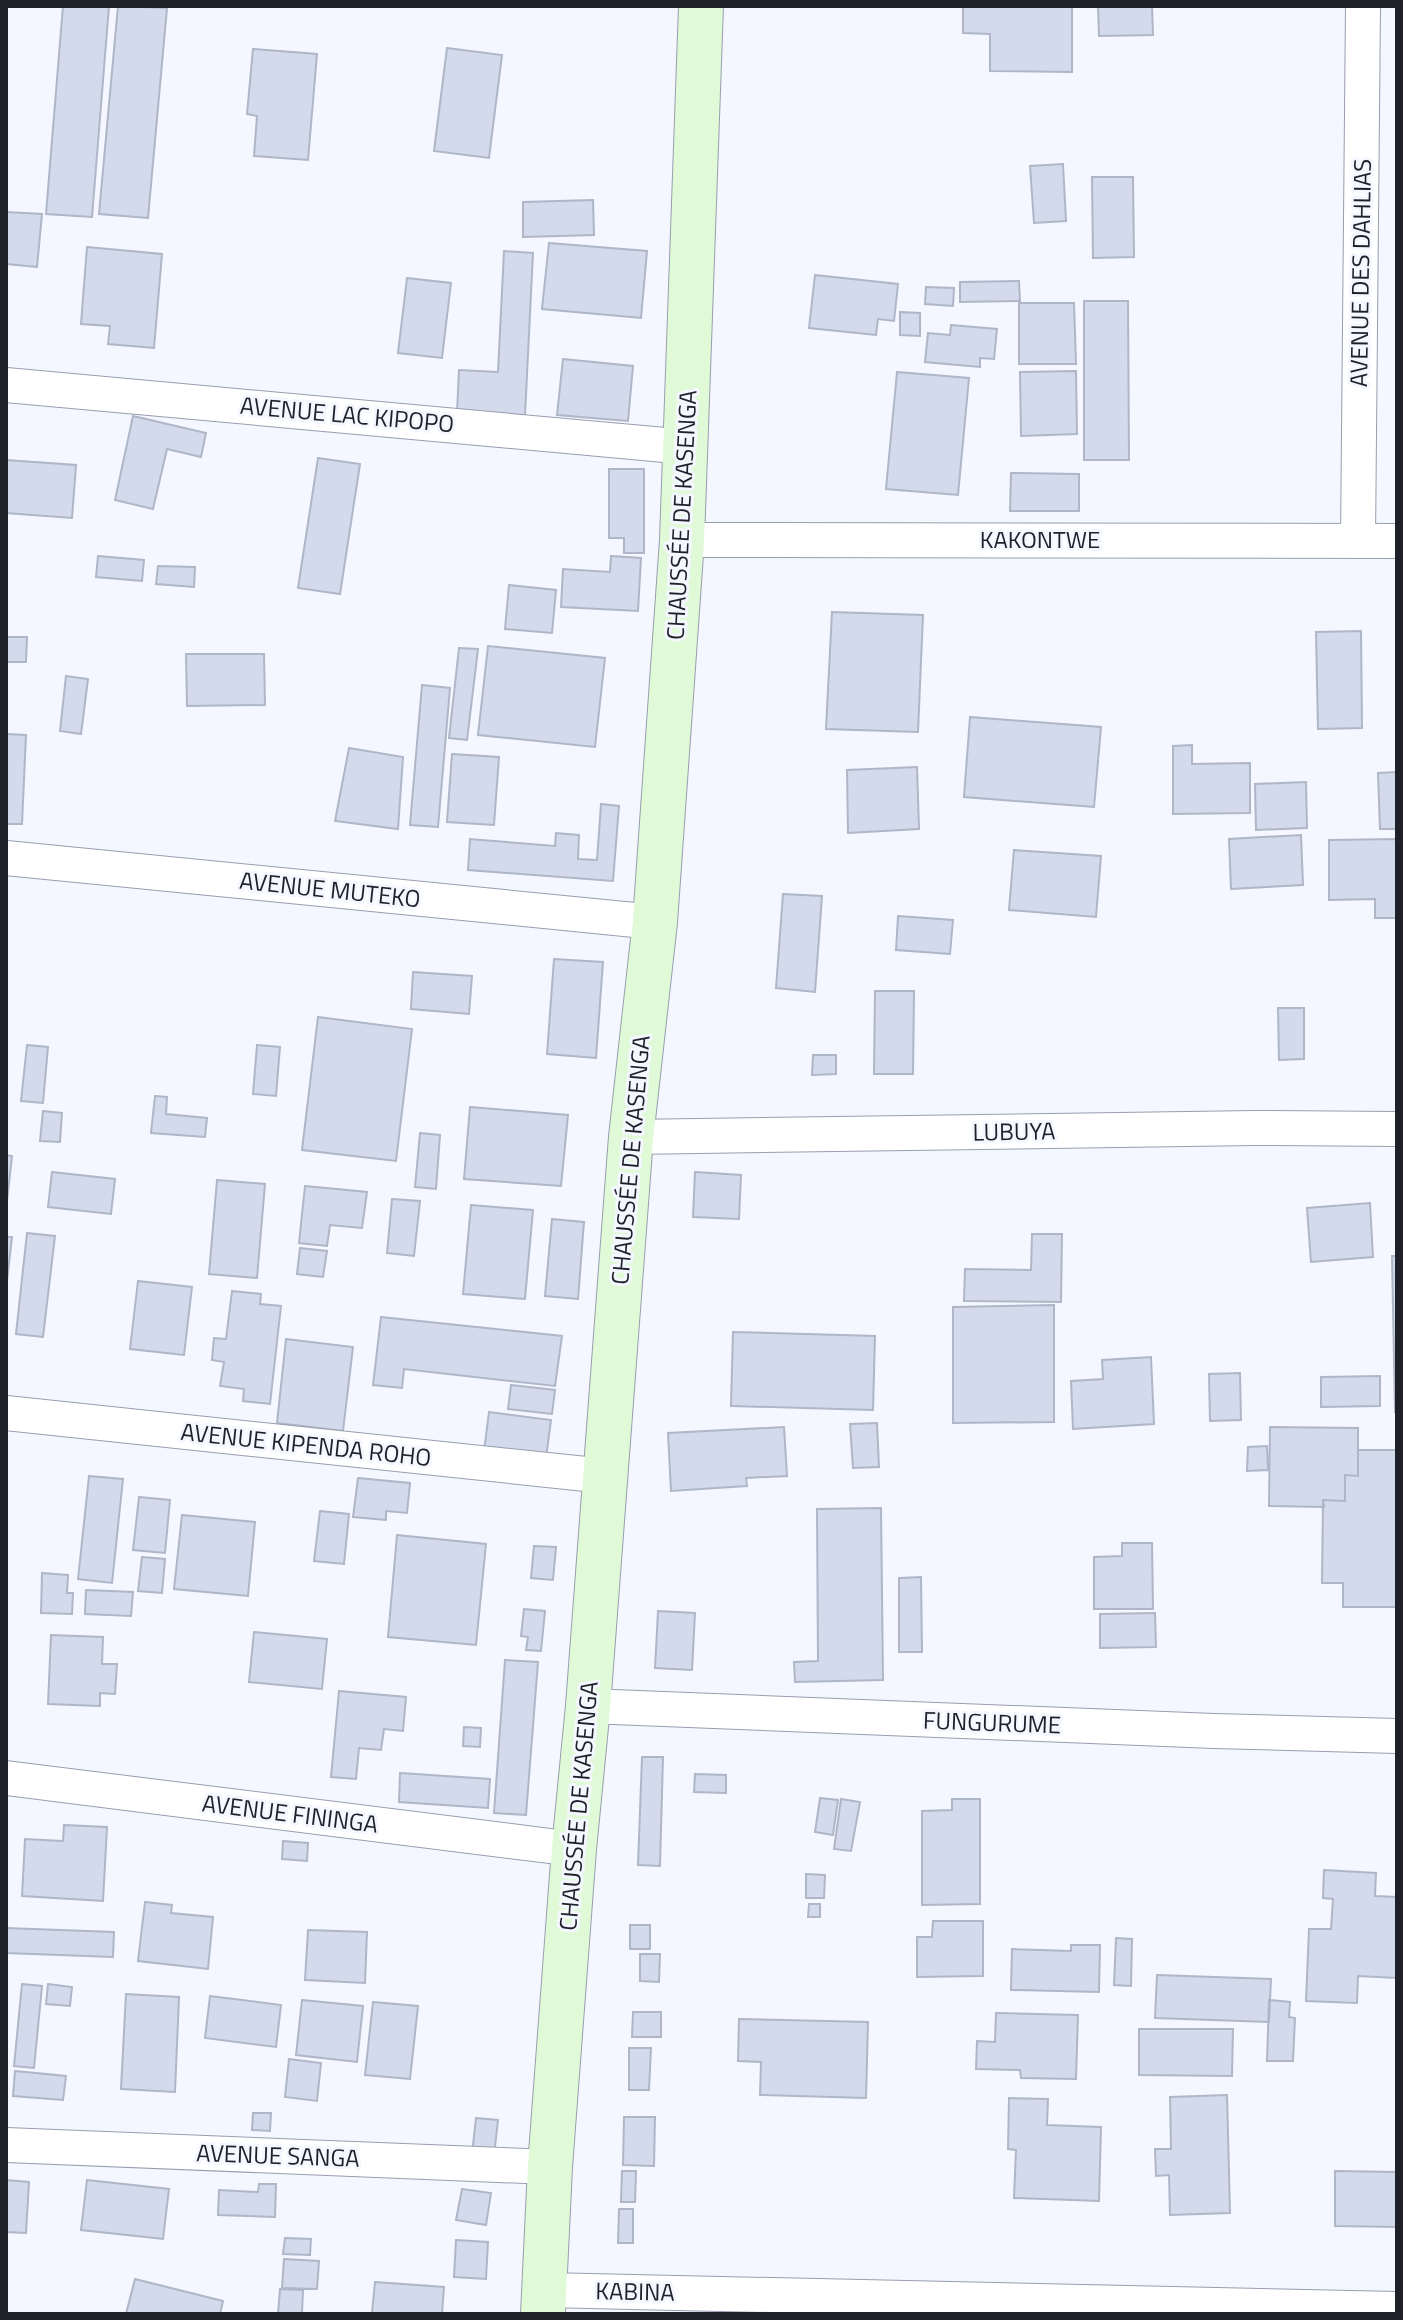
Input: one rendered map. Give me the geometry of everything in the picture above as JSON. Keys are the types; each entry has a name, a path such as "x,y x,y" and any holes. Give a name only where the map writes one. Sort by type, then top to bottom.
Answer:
{"main road":[{"name":"CHAUSSÉE DE KASENGA","path":"544,2302 550,2167 574,1849 588,1706 631,1137 655,922 682,540 701,6"}],"street":[{"name":"AVENUE DES DAHLIAS","path":"1358,541 1363,6"},
{"name":"AVENUE LAC KIPOPO","path":"6,385 687,447"},
{"name":"KAKONTWE","path":"682,540 1397,541"},
{"name":"AVENUE MUTEKO","path":"6,858 655,922"},
{"name":"LUBUYA","path":"631,1137 1255,1128 1397,1129"},
{"name":"AVENUE KIPENDA ROHO","path":"6,1413 605,1476"},
{"name":"FUNGURUME","path":"588,1706 1397,1736"},
{"name":"AVENUE FININGA","path":"6,1778 574,1849"},
{"name":"AVENUE SANGA","path":"6,2145 550,2167"},
{"name":"KABINA","path":"544,2302 1397,2309"}],"building":[{"path":"63,6 109,6 92,217 46,214"},
{"path":"118,6 167,8 148,218 99,214"},
{"path":"963,6 1072,6 1072,72 990,71 990,34 963,33"},
{"path":"1098,6 1152,6 1153,35 1099,36"},
{"path":"447,48 502,55 489,158 434,151"},
{"path":"253,49 317,54 308,160 254,156 257,116 247,114"},
{"path":"1063,164 1066,221 1034,223 1030,166"},
{"path":"1092,177 1133,177 1134,257 1093,258"},
{"path":"593,200 594,235 523,237 523,202"},
{"path":"6,212 42,214 37,267 6,264"},
{"path":"549,243 647,251 641,318 542,309"},
{"path":"87,247 162,254 154,348 108,344 110,326 81,324"},
{"path":"504,251 533,253 525,415 457,412 459,370 498,372"},
{"path":"815,275 898,284 894,321 878,319 876,335 809,328"},
{"path":"407,278 451,283 442,358 398,353"},
{"path":"1019,281 1020,301 960,302 960,282"},
{"path":"926,287 954,288 953,306 925,304"},
{"path":"1084,301 1128,301 1129,460 1084,460"},
{"path":"1019,303 1074,303 1076,364 1019,364"},
{"path":"900,312 920,313 920,336 900,335"},
{"path":"951,325 997,329 994,359 980,358 980,367 925,362 928,333 950,335"},
{"path":"563,359 633,366 628,421 557,415"},
{"path":"1076,371 1077,434 1021,436 1020,372"},
{"path":"897,372 969,378 958,495 886,489"},
{"path":"133,416 206,433 201,457 167,449 153,509 115,500"},
{"path":"318,458 360,464 340,594 298,588"},
{"path":"6,460 76,465 72,518 6,513"},
{"path":"609,469 644,469 644,553 624,553 624,538 609,538"},
{"path":"1011,473 1079,474 1079,511 1010,511"},
{"path":"98,556 144,560 142,581 96,577"},
{"path":"611,556 641,558 638,611 561,607 563,569 610,572"},
{"path":"158,566 195,567 194,587 156,584"},
{"path":"509,585 556,590 552,633 505,629"},
{"path":"832,612 923,615 918,732 826,729"},
{"path":"1361,631 1362,728 1318,729 1316,632"},
{"path":"6,637 27,637 26,662 6,662"},
{"path":"488,646 605,658 595,747 478,735"},
{"path":"459,648 478,649 467,740 449,738"},
{"path":"186,654 264,654 265,705 187,706"},
{"path":"66,676 88,679 81,734 60,731"},
{"path":"422,685 450,688 438,827 410,825"},
{"path":"970,717 1101,727 1094,807 964,797"},
{"path":"6,734 26,735 22,824 6,824"},
{"path":"1192,745 1192,764 1250,763 1250,813 1173,814 1173,746"},
{"path":"349,748 403,757 398,829 335,821"},
{"path":"452,754 499,757 494,825 447,822"},
{"path":"917,767 919,829 848,833 847,770"},
{"path":"1397,772 1397,829 1380,829 1378,773"},
{"path":"1306,782 1307,828 1256,830 1255,784"},
{"path":"601,804 619,806 613,881 468,870 470,839 555,846 556,833 579,835 578,859 597,860"},
{"path":"1301,835 1303,885 1231,889 1229,839"},
{"path":"1397,839 1397,918 1375,918 1375,899 1329,900 1329,840"},
{"path":"1014,850 1101,856 1096,917 1009,910"},
{"path":"783,894 822,896 815,992 776,988"},
{"path":"898,916 953,920 950,954 896,950"},
{"path":"554,959 603,962 596,1058 547,1054"},
{"path":"413,972 472,976 469,1014 411,1009"},
{"path":"875,991 914,991 913,1074 874,1074"},
{"path":"1278,1008 1304,1008 1304,1059 1279,1060"},
{"path":"318,1017 412,1029 396,1161 302,1150"},
{"path":"27,1045 48,1047 43,1103 21,1101"},
{"path":"257,1045 280,1047 276,1096 253,1094"},
{"path":"813,1055 836,1055 836,1074 812,1075"},
{"path":"155,1096 167,1097 166,1114 207,1118 205,1137 151,1133"},
{"path":"470,1107 568,1115 561,1186 464,1179"},
{"path":"43,1111 62,1113 60,1142 40,1141"},
{"path":"420,1133 440,1135 436,1189 415,1187"},
{"path":"6,1155 12,1156 7,1201 6,1201"},
{"path":"52,1172 115,1179 111,1214 48,1207"},
{"path":"695,1172 741,1175 739,1219 693,1217"},
{"path":"217,1180 265,1184 257,1278 209,1274"},
{"path":"305,1186 367,1192 362,1228 330,1225 327,1246 299,1243"},
{"path":"392,1199 420,1201 414,1256 387,1253"},
{"path":"1370,1203 1373,1257 1311,1262 1307,1208"},
{"path":"471,1205 533,1210 525,1299 463,1294"},
{"path":"552,1219 584,1222 578,1299 545,1296"},
{"path":"27,1233 55,1236 43,1337 16,1334"},
{"path":"1032,1234 1062,1234 1061,1302 964,1301 965,1269 1031,1270"},
{"path":"6,1237 12,1237 7,1281 6,1281"},
{"path":"300,1248 327,1251 323,1277 297,1274"},
{"path":"1392,1256 1397,1256 1397,1412 1395,1412"},
{"path":"138,1281 192,1287 184,1355 130,1349"},
{"path":"232,1291 261,1294 260,1304 281,1306 270,1404 243,1401 244,1389 220,1386 224,1362 212,1360 214,1338 226,1339"},
{"path":"1054,1305 1054,1422 953,1423 953,1307"},
{"path":"381,1317 562,1336 555,1386 404,1369 402,1388 373,1385"},
{"path":"733,1332 875,1336 873,1410 731,1406"},
{"path":"286,1339 353,1347 343,1431 277,1423"},
{"path":"1151,1357 1154,1424 1073,1429 1071,1381 1103,1379 1102,1360"},
{"path":"1240,1373 1241,1420 1210,1421 1209,1374"},
{"path":"1380,1376 1380,1406 1321,1407 1321,1377"},
{"path":"511,1385 555,1390 552,1414 508,1409"},
{"path":"489,1412 551,1420 546,1458 484,1451"},
{"path":"877,1423 879,1467 853,1468 850,1424"},
{"path":"784,1427 787,1476 746,1478 747,1486 671,1491 668,1433"},
{"path":"1270,1427 1358,1428 1358,1476 1345,1475 1345,1501 1323,1500 1324,1507 1269,1506"},
{"path":"1267,1446 1268,1470 1247,1471 1248,1447"},
{"path":"1358,1450 1397,1450 1397,1607 1343,1607 1343,1583 1322,1583 1323,1500 1345,1501 1345,1475 1358,1476"},
{"path":"89,1476 123,1479 112,1583 78,1579"},
{"path":"358,1478 410,1483 407,1513 386,1511 386,1520 353,1517"},
{"path":"139,1497 170,1500 165,1553 133,1550"},
{"path":"881,1508 883,1680 795,1682 794,1662 818,1661 817,1509"},
{"path":"320,1511 349,1514 344,1564 314,1561"},
{"path":"182,1515 255,1522 248,1596 174,1589"},
{"path":"397,1535 486,1544 476,1645 388,1637"},
{"path":"1122,1543 1152,1543 1153,1609 1094,1609 1094,1557 1122,1556"},
{"path":"534,1546 556,1547 553,1580 531,1578"},
{"path":"142,1557 165,1559 162,1593 138,1591"},
{"path":"42,1573 68,1575 67,1593 73,1593 72,1614 41,1613"},
{"path":"921,1577 922,1652 899,1652 899,1578"},
{"path":"86,1590 133,1592 131,1616 85,1614"},
{"path":"524,1609 545,1611 541,1651 526,1650 528,1637 521,1636"},
{"path":"658,1611 695,1613 692,1670 655,1668"},
{"path":"1155,1613 1156,1647 1100,1648 1100,1614"},
{"path":"254,1632 327,1639 322,1689 249,1682"},
{"path":"51,1635 103,1637 102,1664 117,1664 115,1694 100,1693 100,1706 48,1704"},
{"path":"505,1660 538,1662 526,1815 494,1813"},
{"path":"339,1691 406,1697 403,1731 384,1729 381,1750 359,1748 356,1779 331,1777"},
{"path":"464,1727 481,1728 480,1747 463,1746"},
{"path":"642,1757 663,1757 660,1866 638,1865"},
{"path":"400,1773 490,1779 488,1808 399,1802"},
{"path":"695,1774 726,1775 726,1793 694,1792"},
{"path":"820,1798 838,1800 833,1835 815,1832"},
{"path":"841,1799 860,1802 851,1851 834,1849"},
{"path":"952,1799 980,1799 980,1904 922,1905 922,1811 952,1810"},
{"path":"64,1825 107,1827 103,1901 22,1896 25,1839 63,1841"},
{"path":"283,1841 308,1843 307,1861 282,1859"},
{"path":"1324,1870 1376,1873 1375,1896 1397,1897 1397,1978 1358,1976 1357,2003 1306,2001 1309,1929 1331,1929 1333,1899 1323,1898"},
{"path":"806,1874 825,1875 824,1898 806,1898"},
{"path":"145,1902 172,1905 171,1913 213,1917 208,1969 138,1961"},
{"path":"809,1904 820,1904 820,1917 808,1917"},
{"path":"933,1921 983,1921 983,1976 917,1977 917,1937 932,1937"},
{"path":"630,1925 650,1925 650,1949 630,1949"},
{"path":"6,1928 114,1932 113,1957 6,1953"},
{"path":"308,1930 367,1932 365,1983 305,1980"},
{"path":"1116,1938 1132,1939 1131,1986 1114,1985"},
{"path":"1071,1945 1100,1945 1099,1992 1011,1990 1012,1949 1071,1951"},
{"path":"640,1954 660,1954 659,1982 640,1981"},
{"path":"1157,1975 1271,1979 1269,2022 1155,2018"},
{"path":"22,1984 42,1986 34,2068 14,2066"},
{"path":"48,1984 72,1987 70,2006 46,2004"},
{"path":"126,1994 179,1997 175,2092 121,2089"},
{"path":"210,1996 281,2005 276,2047 205,2038"},
{"path":"302,2000 363,2006 357,2062 296,2055"},
{"path":"1269,2000 1290,2002 1289,2017 1295,2018 1293,2061 1267,2061"},
{"path":"373,2002 418,2006 410,2079 365,2075"},
{"path":"633,2012 661,2012 661,2037 632,2037"},
{"path":"996,2013 1078,2015 1076,2079 1021,2078 1020,2070 976,2069 977,2041 995,2042"},
{"path":"739,2019 868,2022 866,2098 760,2095 761,2062 738,2061"},
{"path":"1139,2029 1233,2029 1232,2076 1139,2075"},
{"path":"629,2048 651,2048 649,2090 629,2090"},
{"path":"289,2059 321,2063 317,2101 285,2097"},
{"path":"15,2071 66,2076 63,2100 13,2096"},
{"path":"1227,2095 1230,2213 1170,2215 1169,2175 1156,2176 1155,2149 1171,2149 1170,2097"},
{"path":"1009,2098 1048,2099 1047,2125 1101,2127 1099,2201 1014,2198 1016,2150 1008,2149"},
{"path":"253,2113 271,2113 270,2131 252,2130"},
{"path":"624,2117 655,2117 654,2166 623,2165"},
{"path":"476,2118 498,2120 494,2156 472,2154"},
{"path":"622,2171 636,2171 635,2202 621,2202"},
{"path":"1335,2171 1397,2172 1397,2227 1335,2226"},
{"path":"6,2180 29,2182 26,2233 6,2232"},
{"path":"87,2180 169,2189 163,2239 81,2230"},
{"path":"259,2184 276,2184 275,2217 218,2215 219,2190 258,2192"},
{"path":"462,2189 491,2193 486,2225 456,2220"},
{"path":"619,2209 633,2209 633,2243 618,2243"},
{"path":"285,2238 311,2239 310,2255 283,2254"},
{"path":"456,2240 488,2242 486,2279 454,2277"},
{"path":"284,2259 319,2261 317,2289 282,2288"},
{"path":"135,2279 223,2301 220,2314 126,2314"},
{"path":"375,2282 444,2287 442,2314 372,2313"},
{"path":"280,2289 303,2290 302,2314 278,2314"}]}
